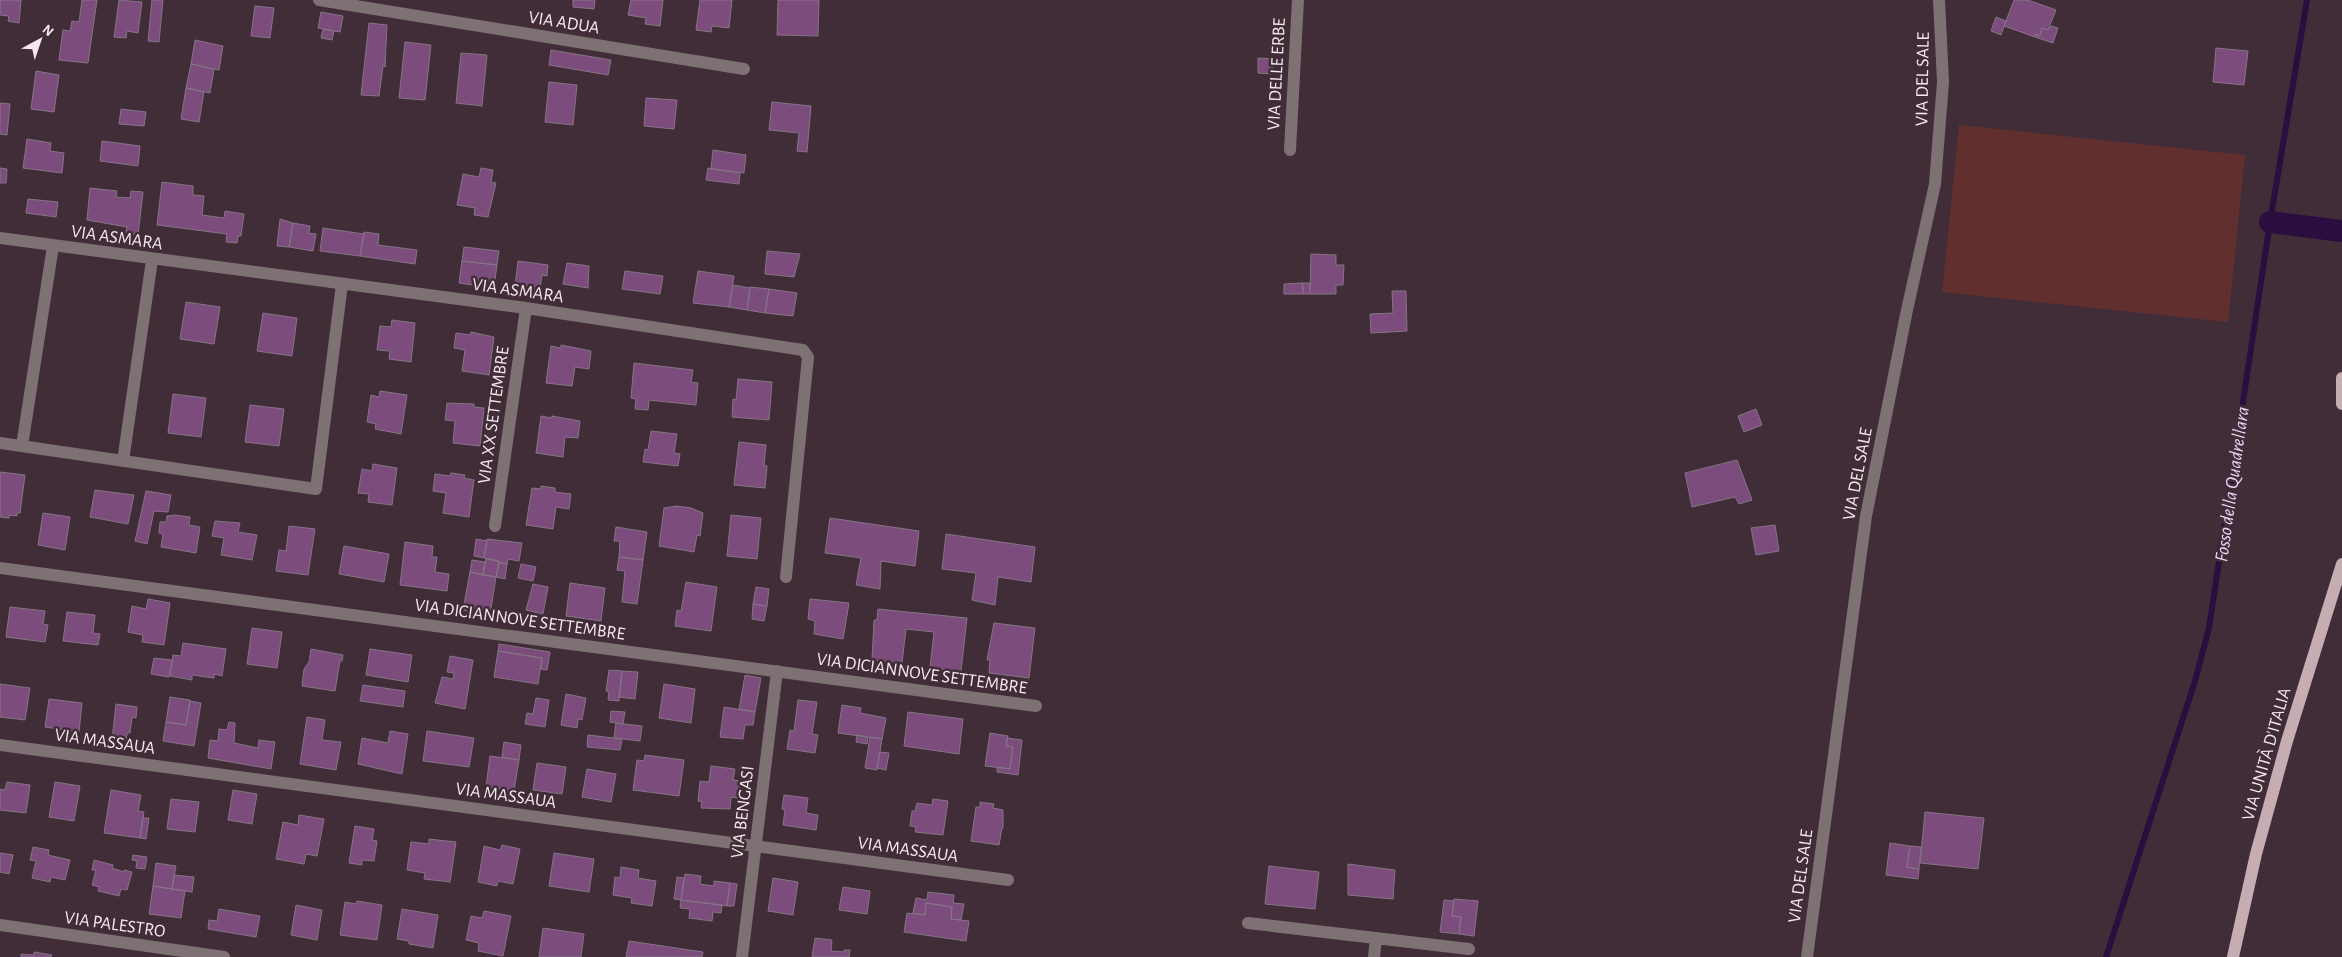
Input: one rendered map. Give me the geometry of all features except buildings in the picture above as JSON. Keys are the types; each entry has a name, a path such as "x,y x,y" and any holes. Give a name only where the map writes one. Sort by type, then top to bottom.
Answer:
{"main road":[{"path":"2342,378 2342,404"},
{"name":"VIA UNITÀ D'ITALIA","path":"2233,957 2256,854 2284,751 2342,564"}],"street":[{"name":"VIA ADUA","path":"319,0 744,69"},
{"name":"VIA DELLE ERBE","path":"1290,150 1298,0"},
{"name":"VIA DEL SALE","path":"1807,957 1866,516 1907,310 1936,184 1944,82 1939,0"},
{"name":"VIA ASMARA","path":"0,238 152,260 526,308 803,350 808,357 786,577"},
{"path":"22,446 53,246"},
{"path":"123,461 152,260"},
{"path":"0,443 316,489 342,284"},
{"name":"VIA XX SETTEMBRE","path":"495,526 526,308"},
{"name":"VIA DICIANNOVE SETTEMBRE","path":"0,568 1036,706"},
{"name":"VIA BENGASI","path":"742,957 777,671"},
{"name":"VIA MASSAUA","path":"0,745 1008,880"},
{"path":"1248,924 1469,949"},
{"name":"VIA PALESTRO","path":"0,925 224,957"},
{"path":"1374,957 1376,938"}],"shaded area":[{"path":"1959,125 2245,155 2228,322 1942,292"}],"waterway":[{"name":"Fosso della Quadrellara","path":"2106,957 2195,681 2209,628 2270,222 2307,0"},
{"path":"2270,222 2342,231"}]}
